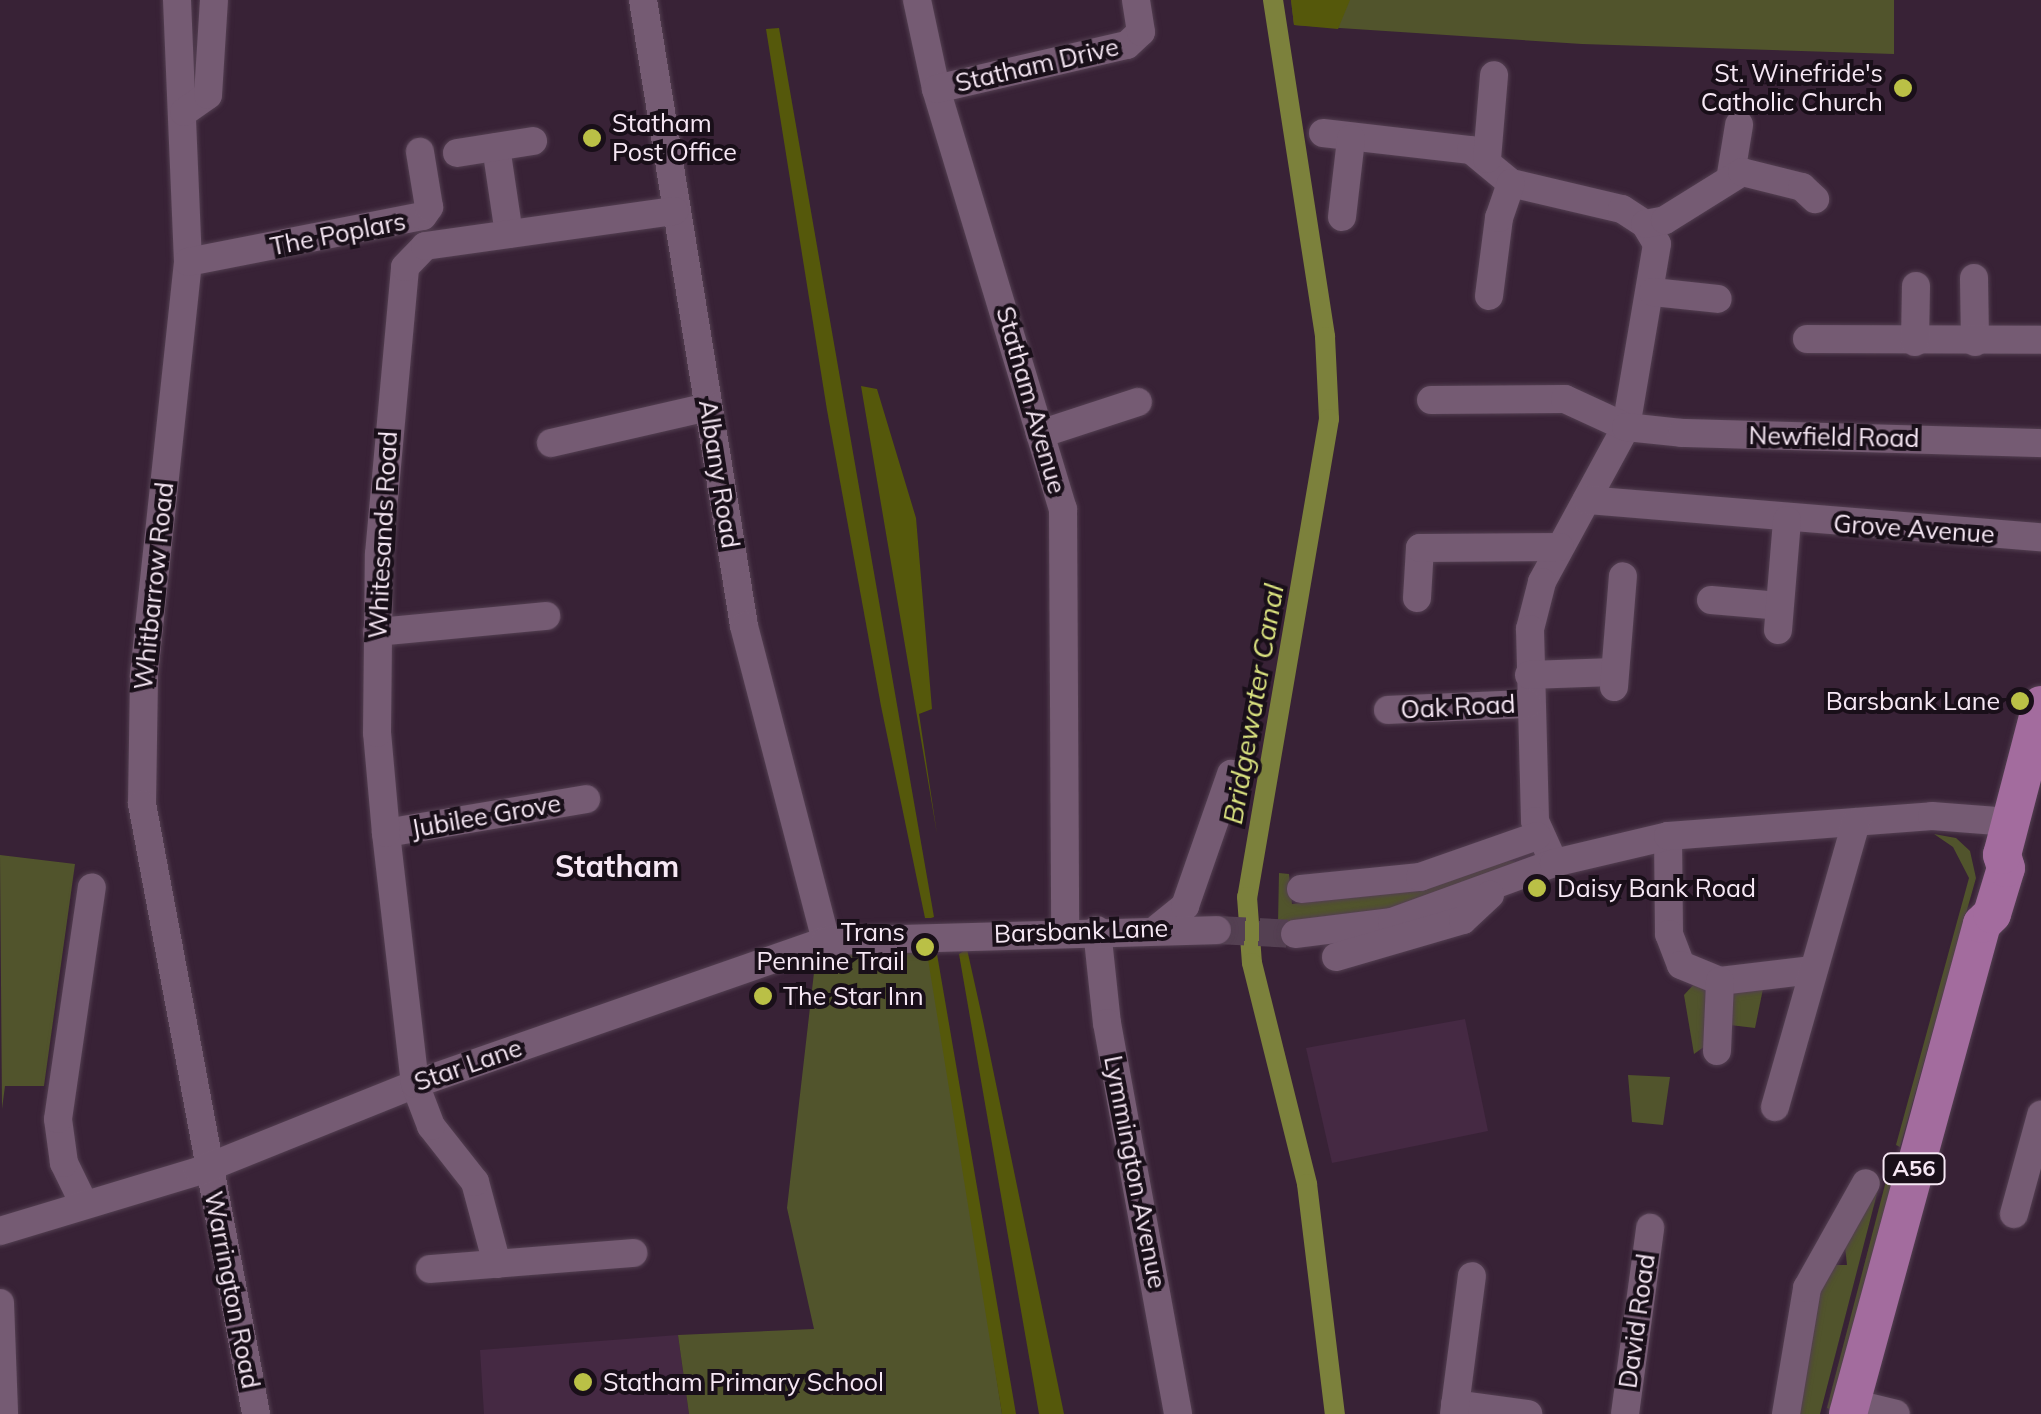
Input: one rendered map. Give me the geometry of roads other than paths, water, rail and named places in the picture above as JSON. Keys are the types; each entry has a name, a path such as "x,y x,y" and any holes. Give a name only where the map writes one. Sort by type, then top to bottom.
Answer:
{"main road":[{"name":"A56","path":"1849,1409 1982,924 1978,910 1989,866 2006,838 2041,705"}],"street":[{"name":"Whitbarrow Road","path":"177,0 188,262 138,746 142,804 201,1094 209,1167"},
{"path":"184,112 208,95 214,0"},
{"name":"Albany Road","path":"643,0 744,626 826,941"},
{"name":"Statham Avenue","path":"917,0 936,89 1063,509 1065,931"},
{"name":"Statham Drive","path":"936,89 1140,44 1136,0"},
{"path":"1488,159 1494,75"},
{"path":"1730,174 1739,125"},
{"path":"1323,132 1351,139 1433,141 1488,159 1511,183 1612,205 1645,224 1657,244 1653,292 1626,427 1560,547 1530,629 1528,704 1537,836 1554,863"},
{"path":"1342,217 1351,139"},
{"path":"457,153 533,141"},
{"path":"496,147 509,234"},
{"name":"The Poplars","path":"188,262 423,216 429,207 420,152"},
{"path":"1645,224 1665,220 1730,174 1780,180 1815,199"},
{"path":"1489,296 1499,218 1511,183"},
{"name":"Whitesands Road","path":"497,1264 475,1182 430,1126 414,1084 386,833 377,632 383,487 405,268 425,246 675,211"},
{"path":"1974,278 1975,342"},
{"path":"1914,342 1916,286"},
{"path":"1653,292 1718,299"},
{"path":"1808,339 2041,340"},
{"path":"1431,400 1564,399 1626,427"},
{"path":"1040,434 1138,402"},
{"path":"551,442 708,407"},
{"name":"Newfield Road","path":"1626,427 2041,443"},
{"name":"Grove Avenue","path":"1587,500 1788,520 2041,538"},
{"path":"1711,600 1778,618 1788,520"},
{"path":"1417,598 1420,548 1560,547"},
{"path":"1528,674 1614,679 1623,576"},
{"path":"377,632 546,616"},
{"name":"Oak Road","path":"1388,710 1528,704"},
{"path":"1158,928 1185,906 1231,774"},
{"name":"Jubilee Grove","path":"386,833 586,799"},
{"path":"1295,934 1392,922 1494,890 1554,863 1668,836 1948,816 2006,838"},
{"path":"1775,1108 1856,822"},
{"path":"1301,889 1420,877 1537,836"},
{"path":"1668,836 1671,948 1681,966 1720,980 1812,970"},
{"path":"84,1204 64,1164 58,1120 92,887"},
{"path":"1336,957 1464,920 1494,890"},
{"name":"Barsbank Lane","path":"944,935 1158,928 1217,930"},
{"name":"Lymmington Avenue","path":"1098,930 1106,1023 1178,1414"},
{"name":"Star Lane","path":"0,1230 209,1167 414,1084 826,941 944,935"},
{"path":"1716,1051 1720,980"},
{"path":"2014,1214 2041,1114"},
{"name":"Warrington Road","path":"209,1167 256,1414"},
{"path":"1786,1414 1807,1288 1866,1183"},
{"name":"David Road","path":"1624,1414 1650,1228"},
{"path":"430,1269 497,1264 583,1245 634,1253"},
{"path":"1472,1276 1455,1409 1528,1414"},
{"path":"0,1302 4,1414"},
{"path":"1849,1409 1896,1414"}],"waterway":[{"name":"Bridgewater Canal","path":"1273,0 1325,337 1329,419 1247,897 1252,963 1307,1184 1335,1414"}],"tunnel":[{"path":"1217,930 1295,934"}],"place":[{"name":"St. Winefride's Catholic Church","path":"1903,88"},
{"name":"Statham Post Office","path":"592,138"},
{"name":"Barsbank Lane","path":"2020,701"},
{"name":"Daisy Bank Road","path":"1537,888"},
{"name":"Trans Pennine Trail","path":"925,947"},
{"name":"The Star Inn","path":"763,996"},
{"name":"Statham Primary School","path":"583,1382"}],"district":[{"name":"Statham","path":"617,866"}]}
